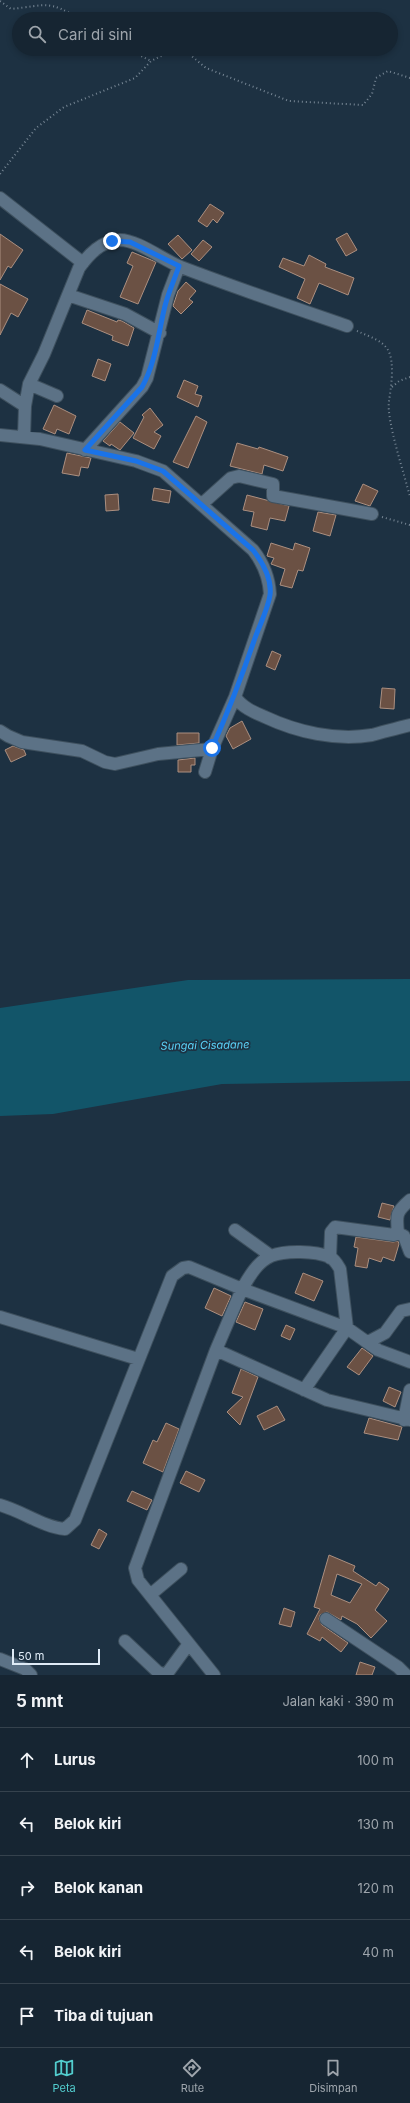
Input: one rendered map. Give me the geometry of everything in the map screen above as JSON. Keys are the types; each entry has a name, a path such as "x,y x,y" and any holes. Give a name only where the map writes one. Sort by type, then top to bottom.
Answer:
{"street":[{"path":"0,198 83,263"},
{"path":"24,437 25,406 29,384 44,354 68,295 83,263 100,246 112,241 122,240 130,242 179,266 347,326"},
{"path":"85,450 142,387 147,378 160,333 164,309 179,266"},
{"path":"68,295 125,314 160,333"},
{"path":"29,384 57,396"},
{"path":"0,390 25,406"},
{"path":"0,435 24,437 136,461 163,471 253,550 261,561 269,578 270,594 235,697 212,748 205,772"},
{"path":"202,504 231,478 239,476 273,484 272,496 372,514"},
{"path":"235,697 239,704 286,726 327,736 371,735 410,725"},
{"path":"0,731 22,742 82,751 105,762 115,764 158,754 212,748"},
{"path":"398,1233 397,1217 400,1209 410,1200"},
{"path":"330,1258 331,1232 335,1227 394,1235 398,1233 404,1236 410,1252"},
{"path":"235,1230 271,1256"},
{"path":"214,1675 188,1645 138,1580 135,1568 216,1350 242,1289 255,1270 271,1256 307,1252 330,1258 340,1269 347,1328 304,1390"},
{"path":"0,1505 57,1528 65,1529 71,1526 75,1520 172,1276 176,1272 189,1267 242,1289 347,1328 385,1354 410,1362"},
{"path":"368,1342 385,1333 401,1311 410,1309"},
{"path":"1,1322 138,1359"},
{"path":"216,1350 304,1390 336,1402 407,1420 410,1390"},
{"path":"150,1595 181,1570"},
{"path":"326,1619 398,1667 406,1675"},
{"path":"125,1642 158,1672 166,1675 188,1645"},
{"path":"0,1659 25,1669 31,1675"}],"path":[{"path":"0,1 11,9 28,8 42,2"},
{"path":"141,56 151,61"},
{"path":"0,174 36,128 64,107 136,78 151,61 161,56"},
{"path":"191,56 206,68 289,101 363,104 372,94 376,78 388,71 410,78"},
{"path":"347,326 383,344 389,352 392,387 389,403 390,418 410,497"},
{"path":"392,387 399,381 410,377"},
{"path":"372,514 410,525"}],"water":[{"name":"Sungai Cisadane","path":"410,979 410,1081 222,1084 53,1114 0,1116 0,1008 188,980"}],"building":[{"path":"210,204 224,213 217,223 213,219 207,227 198,221"},
{"path":"347,233 357,250 346,256 336,239"},
{"path":"0,234 23,250 11,268 8,266 0,280"},
{"path":"178,235 192,250 182,259 168,244"},
{"path":"203,240 212,247 199,261 191,254"},
{"path":"132,252 156,262 138,304 120,297 133,266 127,263"},
{"path":"309,255 326,264 325,267 354,278 348,295 319,283 310,304 297,298 305,279 279,267 283,258 304,266"},
{"path":"186,282 196,291 189,299 193,302 181,314 173,306 178,291"},
{"path":"0,284 28,299 18,317 11,313 0,335"},
{"path":"87,310 117,322 118,320 122,321 134,328 128,346 112,340 113,336 82,323"},
{"path":"98,359 111,364 105,381 92,376"},
{"path":"184,380 198,386 195,394 202,396 198,407 177,397"},
{"path":"54,405 76,416 69,434 57,429 55,434 43,429"},
{"path":"150,408 163,425 154,432 161,436 154,449 133,438 144,417 142,415"},
{"path":"196,416 207,422 188,468 173,462"},
{"path":"120,422 134,433 120,450 103,441"},
{"path":"237,443 258,449 259,447 288,457 283,471 264,465 262,474 230,466"},
{"path":"67,453 91,458 88,468 81,467 79,476 62,473"},
{"path":"363,484 378,491 370,506 355,501"},
{"path":"154,488 171,491 169,503 152,500"},
{"path":"118,494 119,510 106,511 105,495"},
{"path":"247,495 289,506 285,521 270,518 267,530 251,526 254,512 243,510"},
{"path":"318,512 336,515 330,536 313,531"},
{"path":"271,543 293,550 295,543 310,548 303,571 298,570 292,588 280,585 285,569 271,564 274,558 267,556"},
{"path":"272,651 281,655 275,670 266,666"},
{"path":"382,688 395,689 394,709 380,708"},
{"path":"242,721 251,739 233,749 226,736 230,728"},
{"path":"177,733 199,733 199,743 177,745"},
{"path":"13,746 24,750 26,755 11,762 5,750"},
{"path":"195,758 195,765 191,765 191,772 178,772 178,760"},
{"path":"382,1203 394,1206 390,1220 378,1217"},
{"path":"356,1237 393,1242 398,1241 399,1244 394,1261 383,1257 381,1262 369,1258 367,1268 355,1266 358,1248 354,1247"},
{"path":"303,1273 323,1281 314,1301 295,1293"},
{"path":"214,1288 231,1296 222,1316 205,1308"},
{"path":"245,1302 263,1309 255,1330 236,1322"},
{"path":"286,1325 295,1329 290,1340 281,1336"},
{"path":"362,1348 373,1356 359,1375 347,1367"},
{"path":"241,1369 258,1377 240,1425 227,1412 243,1397 232,1393"},
{"path":"389,1387 401,1392 395,1407 383,1401"},
{"path":"277,1406 285,1420 264,1430 257,1416"},
{"path":"369,1418 402,1427 398,1440 364,1433"},
{"path":"166,1423 179,1429 163,1472 143,1463 153,1440 157,1442"},
{"path":"186,1471 205,1480 199,1492 180,1483"},
{"path":"132,1491 152,1500 147,1510 127,1501"},
{"path":"99,1529 107,1534 99,1549 91,1545"},
{"path":"329,1555 355,1566 353,1571 376,1586 379,1582 389,1589 375,1610 387,1621 371,1638 357,1624 342,1616 341,1620 327,1612 320,1615 319,1619 322,1625 348,1643 341,1652 322,1637 320,1641 307,1634 320,1609 314,1607","holes":["337,1574 362,1584 350,1603 331,1595"]},
{"path":"284,1608 295,1612 291,1627 279,1624"},
{"path":"360,1662 375,1667 372,1675 356,1675"}],"route":[{"path":"112,241 122,240 130,242 179,266 164,309 160,333 147,378 142,387 85,450 136,461 163,471 172,477 253,550 261,561 269,578 270,594 264,614 235,697 212,748"}]}
